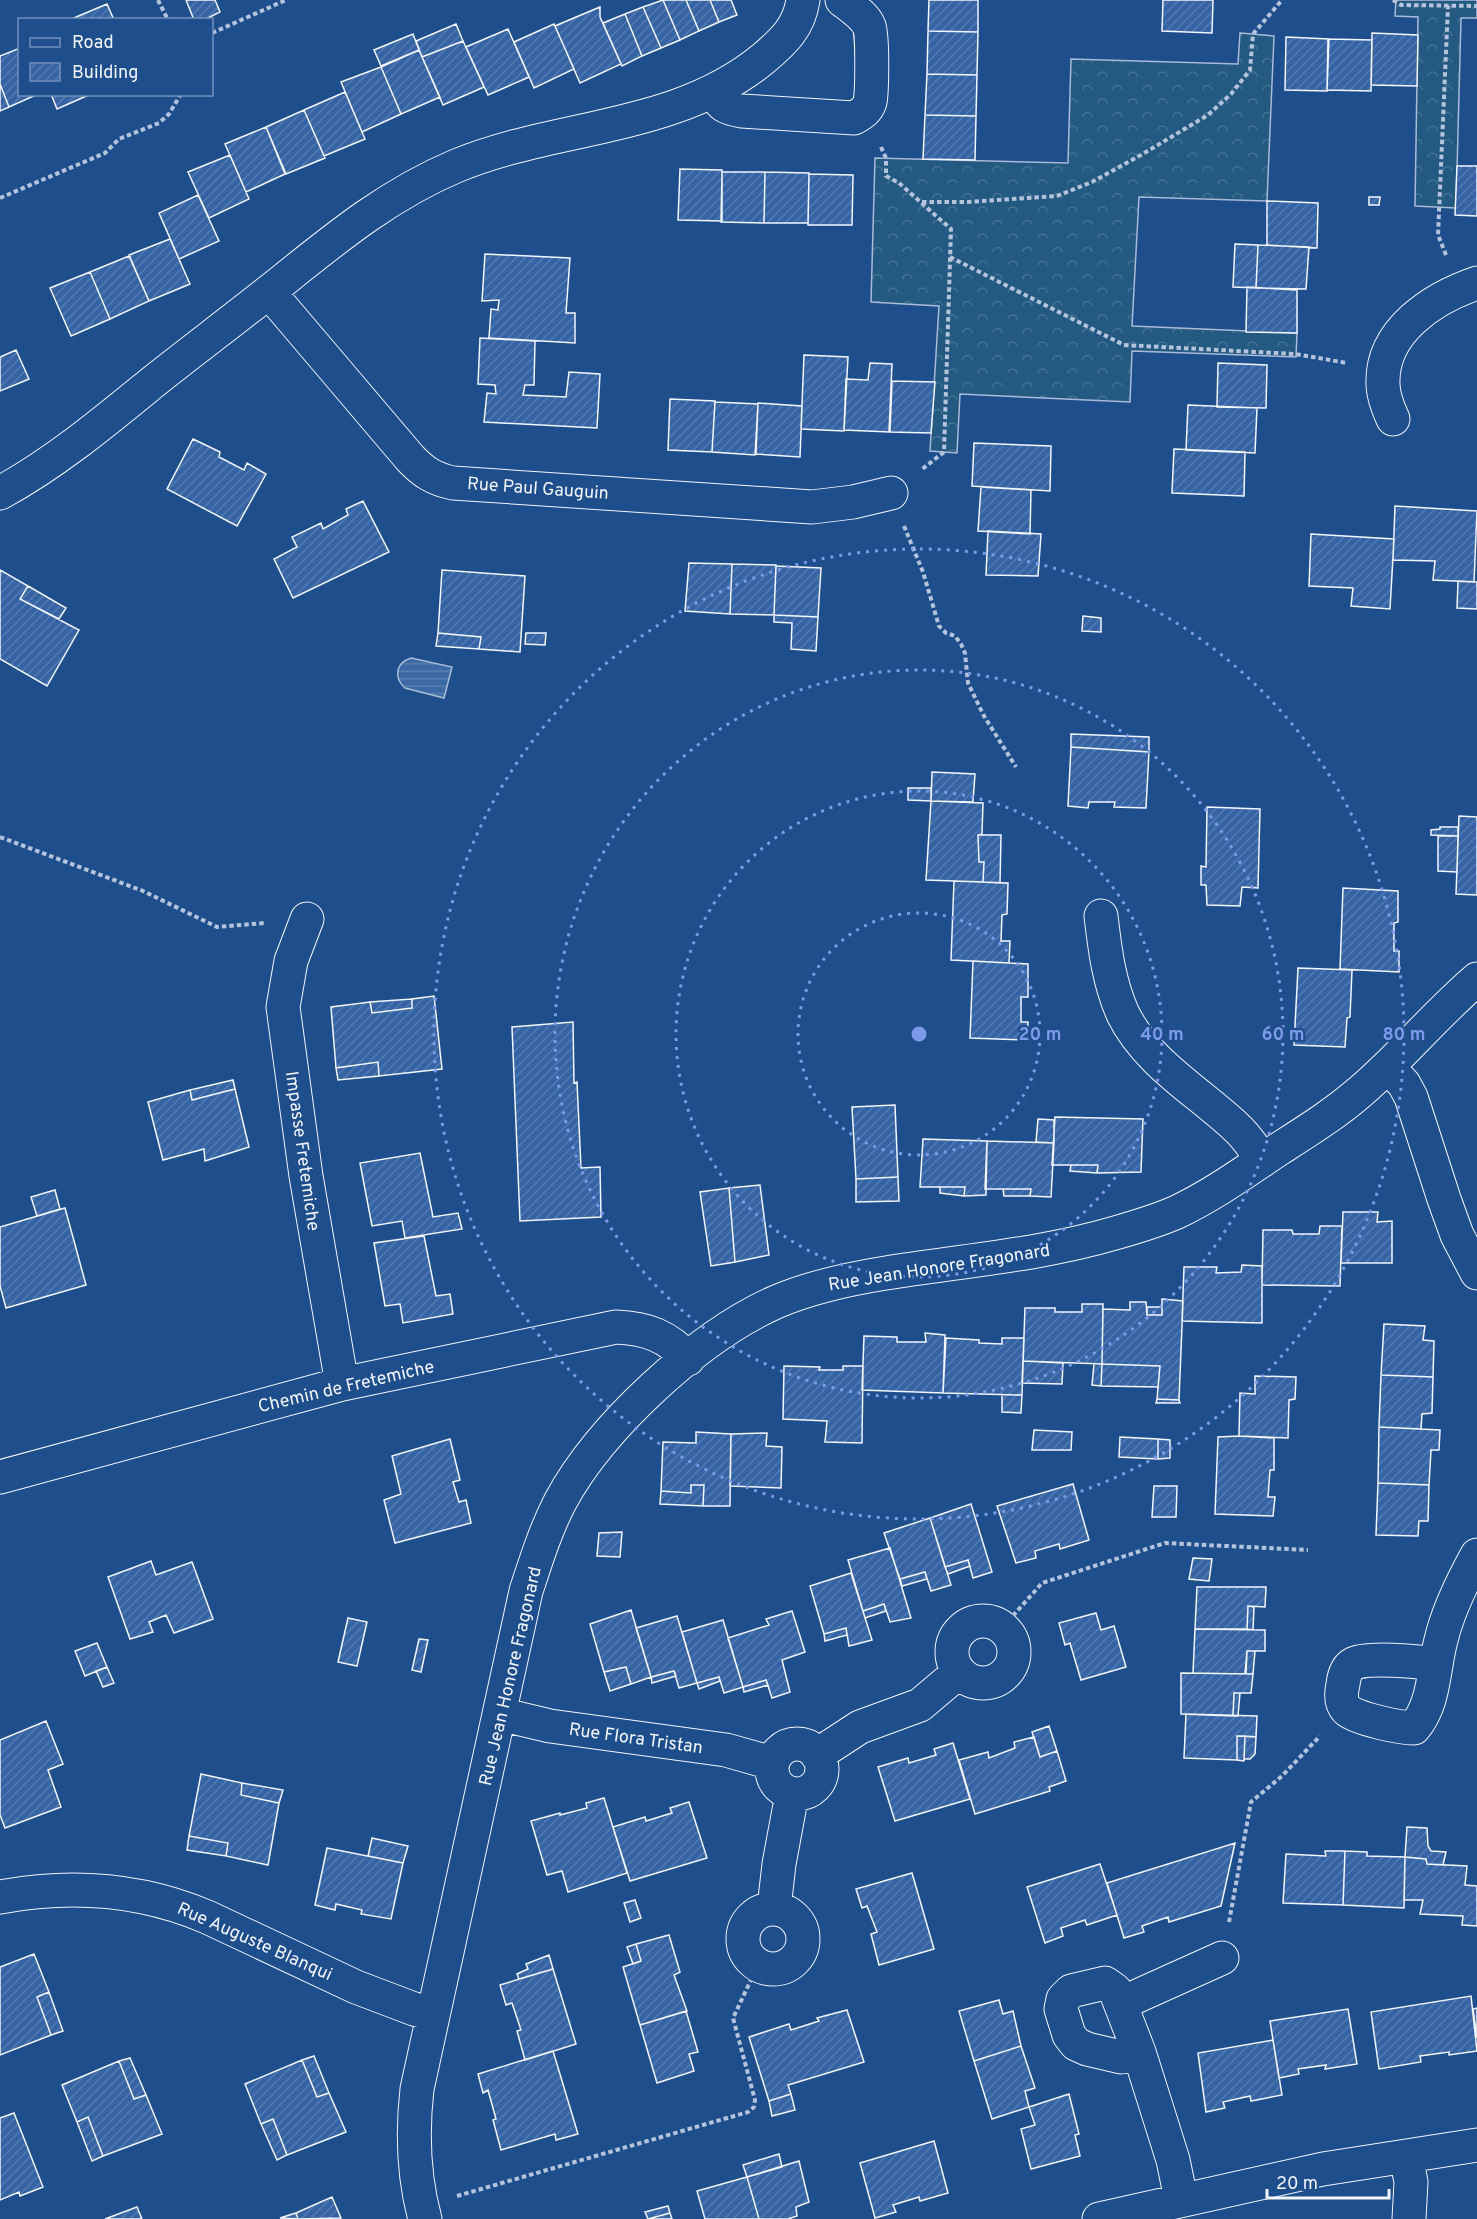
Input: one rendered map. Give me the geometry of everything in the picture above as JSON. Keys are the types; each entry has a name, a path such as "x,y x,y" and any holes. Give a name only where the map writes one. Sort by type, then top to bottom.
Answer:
{"street":[{"path":"0,493 67,450 364,217 395,196 427,178 460,164 498,152 645,116 684,104 713,91 755,66 788,37 800,16 803,0"},
{"path":"713,91 720,105 731,110 854,118 864,113 870,103 872,39 870,28 864,18 842,0"},
{"path":"1393,419 1386,402 1383,369 1395,341 1404,328 1437,300 1468,286"},
{"name":"Rue Paul Gauguin","path":"269,292 410,458 436,479 465,484 812,507 891,494"},
{"path":"1101,916 1108,968 1114,992 1134,1032 1169,1070 1236,1128 1263,1160"},
{"name":"Impasse Fretemiche","path":"307,919 291,962 283,1007 306,1176 342,1384"},
{"name":"Rue Jean Honore Fragonard","path":"423,2212 414,2158 413,2123 417,2089 526,1591 544,1538 561,1501 584,1465 612,1431 644,1398 688,1359 730,1328 775,1303 823,1285 884,1273 1025,1253 1102,1237 1176,1213 1263,1160 1360,1092 1477,979"},
{"path":"1388,1067 1404,1084 1412,1097 1454,1226 1477,1273"},
{"name":"Chemin de Fretemiche","path":"0,1478 342,1384 616,1327 637,1328 656,1334 676,1345 688,1359"},
{"path":"1436,1664 1366,1660 1352,1664 1344,1674 1341,1697 1346,1709 1401,1728 1414,1728 1423,1718 1434,1685 1440,1641 1450,1610 1477,1555"},
{"path":"984,1620 1003,1627 1014,1645 1015,1656 1006,1674 987,1683 977,1683 967,1679 959,1672 952,1653 953,1643 958,1634 965,1627 984,1620"},
{"path":"817,1755 860,1727 920,1706 959,1672"},
{"name":"Rue Flora Tristan","path":"500,1714 550,1726 726,1750 772,1763"},
{"path":"796,1744 811,1749 817,1755 822,1771 815,1786 808,1792 792,1794 777,1786 773,1779 772,1763 781,1749 796,1744"},
{"path":"774,1908 778,1864 792,1794"},
{"name":"Rue Auguste Blanqui","path":"0,1898 54,1890 80,1890 131,1894 157,1899 182,1906 207,1917 356,1987 433,2014"},
{"path":"774,1908 793,1915 803,1932 804,1942 795,1960 778,1969 758,1965 750,1959 745,1950 744,1930 748,1921 755,1914 774,1908"},
{"path":"1122,2003 1222,1958"},
{"path":"1139,2052 1121,2057 1076,2044 1069,2035 1061,2009 1063,1999 1071,1991 1106,1983 1115,1990 1122,2003 1139,2052 1173,2160 1181,2199"},
{"path":"1099,2219 1323,2169 1477,2145"},
{"path":"1406,2156 1411,2182 1409,2219"}],"path":[{"path":"158,0 167,18"},
{"path":"213,33 286,0"},
{"path":"921,202 968,202 1057,195 1092,182 1142,155 1208,114 1231,94 1250,70 1253,34 1282,0"},
{"path":"1393,0 1401,5 1477,6"},
{"path":"1448,6 1438,235 1468,286"},
{"path":"0,198 105,153 119,139 159,123 169,114 180,96"},
{"path":"886,158 886,176 899,183 951,229 944,452"},
{"path":"950,257 1124,345 1295,354 1383,369"},
{"path":"891,494 923,573 939,626 946,633 955,636 961,644 965,653 968,683 984,716 1016,767"},
{"path":"0,837 143,891 217,927"},
{"path":"1003,1627 1042,1583 1165,1543 1308,1550"},
{"path":"1222,1958 1251,1802 1282,1776 1346,1709"},
{"path":"423,2212 748,2112 754,2107 755,2100 733,2018 758,1965"}],"green space":[{"path":"1396,0 1477,0 1477,18 1461,18 1456,208 1415,206 1418,17 1395,16"},
{"path":"1240,33 1274,36 1267,201 1139,197 1132,326 1297,333 1296,357 1132,351 1130,402 960,394 957,453 930,451 939,306 871,302 875,158 1068,163 1071,59 1238,64"}],"shaded area":[{"path":"411,658 452,667 444,698 405,688 401,684 398,675 399,667"}],"building":[{"path":"186,0 215,0 220,12 208,18 193,18"},
{"path":"663,0 680,40 661,48 643,7"},
{"path":"663,0 686,0 699,31 680,40"},
{"path":"686,0 710,0 719,22 699,31"},
{"path":"710,0 731,0 737,15 719,22"},
{"path":"929,0 978,0 978,32 928,31"},
{"path":"1163,0 1213,0 1212,33 1162,31"},
{"path":"107,4 113,18 74,18"},
{"path":"600,7 600,17 621,64 580,83 555,26"},
{"path":"643,7 661,48 642,56 625,14"},
{"path":"625,14 642,56 622,66 603,23"},
{"path":"456,24 463,41 422,57 416,41"},
{"path":"554,24 574,69 534,88 514,42"},
{"path":"508,29 529,77 488,95 466,47"},
{"path":"928,31 978,32 977,75 927,74"},
{"path":"1372,33 1418,35 1417,86 1371,85"},
{"path":"413,34 419,50 381,66 374,50"},
{"path":"1286,37 1329,39 1327,91 1285,90"},
{"path":"1328,39 1372,40 1371,91 1327,90"},
{"path":"463,41 484,87 443,105 422,57"},
{"path":"18,49 18,96 34,96 9,107 0,84 0,56"},
{"path":"419,50 440,97 401,114 381,67"},
{"path":"381,67 401,114 362,132 341,82"},
{"path":"927,74 977,75 976,116 925,115"},
{"path":"0,84 9,107 0,111"},
{"path":"345,92 365,139 324,156 304,110"},
{"path":"52,96 86,96 57,109"},
{"path":"304,110 325,158 286,174 266,127"},
{"path":"925,115 976,116 975,160 923,159"},
{"path":"266,127 285,174 246,192 225,144"},
{"path":"230,155 249,199 209,218 188,172"},
{"path":"1457,166 1477,166 1477,216 1455,215"},
{"path":"680,169 722,170 722,221 678,220"},
{"path":"722,172 765,172 764,223 721,222"},
{"path":"765,172 809,173 808,223 764,223"},
{"path":"809,174 853,175 852,225 808,225"},
{"path":"198,195 219,241 179,259 159,213"},
{"path":"1369,197 1380,197 1379,205 1369,205"},
{"path":"1267,201 1318,203 1317,248 1267,245"},
{"path":"170,239 190,284 149,301 129,255"},
{"path":"1235,244 1258,245 1256,288 1233,287"},
{"path":"1258,245 1309,247 1306,289 1256,288"},
{"path":"485,254 570,258 566,313 575,313 575,343 489,338 491,309 498,310 499,300 482,301"},
{"path":"129,256 149,301 110,319 90,272"},
{"path":"90,272 110,319 71,336 50,288"},
{"path":"1247,287 1297,290 1297,333 1246,332"},
{"path":"480,338 535,341 534,385 525,385 523,395 566,397 569,372 600,374 597,428 484,422 487,393 496,394 495,385 478,384"},
{"path":"16,350 29,379 0,391 0,357"},
{"path":"804,355 848,357 844,431 801,429"},
{"path":"870,363 892,364 889,432 844,430 846,379 868,380"},
{"path":"1218,363 1267,365 1266,408 1217,407"},
{"path":"892,381 935,382 931,433 890,432"},
{"path":"670,399 715,401 712,452 668,450"},
{"path":"715,402 758,404 755,455 712,452"},
{"path":"758,403 802,406 800,457 756,454"},
{"path":"1188,405 1257,408 1255,453 1186,450"},
{"path":"193,439 220,452 219,457 244,470 247,463 266,474 237,526 167,489"},
{"path":"974,443 1051,446 1050,491 972,486"},
{"path":"1174,449 1245,452 1244,496 1172,493"},
{"path":"981,487 1031,490 1030,534 978,531"},
{"path":"363,501 389,552 293,598 274,559 297,547 292,537 321,523 323,529 348,515 346,509"},
{"path":"1395,506 1477,511 1474,582 1433,580 1435,561 1393,560"},
{"path":"988,531 1041,534 1038,576 986,575"},
{"path":"1311,534 1394,539 1390,609 1351,606 1353,588 1309,586"},
{"path":"689,563 732,564 730,614 685,611"},
{"path":"732,564 776,565 774,615 730,614"},
{"path":"776,566 821,568 818,617 774,615"},
{"path":"0,570 28,586 20,599 79,630 47,686 0,659"},
{"path":"442,570 525,576 520,652 479,649 481,637 438,633"},
{"path":"1458,581 1477,582 1477,609 1457,608"},
{"path":"28,586 66,608 59,619 20,599"},
{"path":"774,615 818,617 816,651 791,649 792,623 774,622"},
{"path":"1083,616 1101,618 1101,632 1082,631"},
{"path":"438,633 481,637 479,649 436,646"},
{"path":"526,633 546,633 545,645 525,644"},
{"path":"1071,734 1149,737 1149,752 1071,747"},
{"path":"1071,747 1149,752 1146,808 1114,807 1115,802 1089,802 1088,808 1068,806"},
{"path":"932,772 975,774 973,802 931,801"},
{"path":"908,788 931,788 931,801 908,800"},
{"path":"931,801 983,803 982,834 978,835 979,862 984,862 983,882 926,880"},
{"path":"1207,807 1260,809 1258,888 1242,887 1240,906 1207,905 1206,885 1201,885 1201,866 1206,867"},
{"path":"1459,816 1477,817 1477,895 1456,894"},
{"path":"1440,827 1458,827 1458,836 1431,835 1431,830 1440,829"},
{"path":"978,835 1001,835 1000,883 983,882 984,862 979,862"},
{"path":"1438,836 1458,836 1457,872 1438,871"},
{"path":"954,881 1008,883 1007,914 1002,915 1001,941 1010,941 1009,963 951,960"},
{"path":"1343,888 1398,891 1398,922 1394,923 1394,951 1399,951 1399,972 1340,969"},
{"path":"973,961 1028,964 1028,997 1021,997 1021,1022 1028,1022 1027,1040 970,1038"},
{"path":"1298,968 1352,970 1350,1017 1347,1018 1345,1047 1294,1045"},
{"path":"434,996 442,1069 379,1076 378,1062 336,1068 331,1007 370,1002 372,1013 412,1008 412,999"},
{"path":"412,999 412,1008 372,1013 370,1002"},
{"path":"573,1022 574,1083 577,1082 581,1168 600,1167 601,1217 520,1221 512,1027"},
{"path":"378,1062 379,1076 338,1080 336,1068"},
{"path":"233,1080 235,1089 192,1100 190,1090"},
{"path":"235,1089 249,1147 205,1161 204,1149 163,1160 148,1102 190,1090 192,1100"},
{"path":"895,1105 898,1177 856,1179 852,1107"},
{"path":"1055,1117 1143,1119 1141,1172 1097,1173 1098,1165 1052,1165"},
{"path":"1038,1119 1054,1120 1054,1143 1036,1142"},
{"path":"923,1139 987,1141 986,1195 964,1196 965,1187 920,1187"},
{"path":"987,1141 1054,1143 1051,1197 1030,1196 1031,1189 985,1189"},
{"path":"420,1153 433,1217 458,1213 462,1229 405,1238 402,1221 372,1226 360,1163"},
{"path":"1071,1165 1098,1165 1097,1173 1070,1171"},
{"path":"898,1177 899,1201 856,1202 856,1179"},
{"path":"760,1185 769,1255 735,1262 729,1188"},
{"path":"940,1187 965,1187 964,1196 940,1193"},
{"path":"729,1188 735,1262 711,1266 700,1192"},
{"path":"1003,1189 1031,1189 1030,1196 1004,1196"},
{"path":"55,1190 60,1209 37,1216 31,1197"},
{"path":"65,1208 86,1285 6,1308 0,1286 0,1227"},
{"path":"1343,1212 1378,1212 1377,1222 1392,1221 1392,1263 1341,1263"},
{"path":"1320,1226 1342,1226 1340,1286 1262,1285 1263,1230 1292,1230 1293,1234 1319,1234"},
{"path":"424,1236 436,1296 450,1294 453,1314 403,1323 400,1304 385,1306 374,1243"},
{"path":"1242,1265 1262,1266 1262,1323 1182,1321 1184,1267 1217,1267 1216,1273 1241,1272"},
{"path":"1162,1299 1183,1301 1179,1400 1157,1399 1160,1366 1102,1364 1103,1309 1130,1310 1130,1302 1146,1302 1147,1315 1162,1315"},
{"path":"1082,1304 1103,1304 1102,1364 1023,1361 1025,1308 1055,1308 1055,1312 1082,1312"},
{"path":"1147,1307 1162,1307 1162,1315 1147,1315"},
{"path":"1384,1324 1425,1326 1423,1340 1434,1341 1433,1377 1381,1375"},
{"path":"925,1333 945,1335 943,1393 862,1390 864,1336 897,1337 897,1342 926,1342"},
{"path":"946,1338 1002,1344 1002,1338 1024,1338 1022,1395 943,1393"},
{"path":"1023,1361 1063,1363 1062,1384 1022,1383"},
{"path":"1094,1364 1102,1364 1101,1386 1092,1385"},
{"path":"1102,1364 1160,1366 1158,1387 1101,1386"},
{"path":"784,1366 843,1370 843,1366 863,1366 862,1443 825,1442 827,1421 783,1419"},
{"path":"1381,1375 1433,1377 1432,1413 1422,1414 1421,1429 1379,1427"},
{"path":"1255,1376 1296,1377 1295,1399 1289,1400 1288,1438 1239,1436 1240,1393 1255,1394"},
{"path":"1002,1395 1022,1395 1021,1413 1002,1412"},
{"path":"1157,1399 1179,1400 1180,1403 1156,1403"},
{"path":"1379,1427 1440,1430 1439,1450 1431,1450 1429,1485 1378,1483"},
{"path":"1034,1430 1072,1432 1071,1450 1032,1450"},
{"path":"696,1432 731,1434 730,1506 703,1506 704,1485 691,1485 691,1493 661,1491 663,1442 696,1443"},
{"path":"767,1433 766,1446 782,1447 781,1488 730,1486 731,1434"},
{"path":"1120,1437 1158,1439 1158,1459 1119,1457"},
{"path":"1218,1437 1274,1438 1274,1470 1270,1470 1268,1497 1275,1497 1273,1516 1215,1514"},
{"path":"450,1439 460,1480 453,1482 459,1502 466,1500 471,1523 395,1543 384,1500 401,1494 392,1456"},
{"path":"1158,1439 1170,1440 1170,1458 1158,1459"},
{"path":"1378,1483 1429,1485 1428,1521 1419,1521 1418,1536 1376,1535"},
{"path":"1073,1484 1089,1540 1060,1549 1059,1544 1035,1551 1036,1558 1016,1563 997,1506"},
{"path":"691,1485 704,1485 703,1506 660,1504 661,1491 691,1493"},
{"path":"1154,1486 1177,1486 1176,1517 1152,1517"},
{"path":"971,1504 992,1572 973,1578 968,1560 945,1567 930,1518"},
{"path":"930,1518 951,1585 931,1591 925,1572 900,1579 884,1533"},
{"path":"622,1532 620,1557 597,1556 599,1533"},
{"path":"890,1548 911,1618 890,1622 884,1604 863,1611 848,1560"},
{"path":"1193,1558 1212,1559 1209,1581 1189,1579"},
{"path":"968,1560 970,1566 948,1574 945,1567"},
{"path":"151,1561 156,1575 192,1562 213,1619 174,1633 166,1615 149,1622 153,1632 130,1639 108,1577"},
{"path":"925,1572 927,1579 902,1586 900,1579"},
{"path":"851,1573 872,1640 849,1646 846,1628 824,1634 810,1586"},
{"path":"1197,1587 1266,1587 1265,1607 1248,1606 1247,1629 1195,1629"},
{"path":"884,1604 886,1611 865,1618 863,1611"},
{"path":"1248,1606 1254,1607 1253,1630 1247,1629"},
{"path":"631,1610 651,1677 631,1684 626,1667 604,1672 590,1624"},
{"path":"792,1611 805,1652 782,1660 790,1692 772,1698 766,1680 743,1687 728,1638 769,1625 766,1619"},
{"path":"1096,1613 1101,1630 1114,1626 1126,1667 1081,1680 1070,1643 1065,1645 1059,1623"},
{"path":"677,1616 697,1683 679,1688 674,1671 651,1677 636,1628"},
{"path":"348,1618 367,1622 357,1666 338,1662"},
{"path":"723,1620 743,1687 724,1693 719,1677 697,1683 682,1632"},
{"path":"846,1628 847,1635 825,1641 824,1634"},
{"path":"1195,1629 1265,1630 1265,1651 1247,1651 1245,1674 1193,1673"},
{"path":"419,1639 428,1640 421,1672 412,1670"},
{"path":"97,1643 107,1667 85,1676 75,1651"},
{"path":"1247,1651 1255,1651 1253,1674 1246,1674"},
{"path":"107,1667 114,1683 103,1687 96,1671"},
{"path":"626,1667 631,1684 610,1691 604,1672"},
{"path":"674,1671 676,1676 652,1683 651,1677"},
{"path":"1181,1673 1253,1674 1251,1693 1234,1693 1233,1716 1181,1714"},
{"path":"719,1677 720,1681 699,1689 697,1683"},
{"path":"766,1680 768,1685 744,1692 743,1687"},
{"path":"1234,1693 1240,1693 1238,1716 1233,1716"},
{"path":"1186,1714 1257,1716 1256,1737 1237,1736 1237,1760 1184,1758"},
{"path":"46,1721 63,1764 48,1770 61,1807 5,1828 0,1815 0,1740"},
{"path":"1049,1726 1057,1751 1040,1757 1032,1732"},
{"path":"1237,1736 1245,1736 1244,1761 1237,1760"},
{"path":"1245,1736 1256,1737 1255,1754 1250,1759 1244,1759"},
{"path":"1034,1737 1040,1757 1057,1751 1066,1781 1049,1787 1050,1791 975,1814 959,1760 988,1752 989,1758 1015,1748 1014,1742"},
{"path":"953,1743 970,1799 895,1821 878,1767 908,1758 909,1763 936,1755 934,1749"},
{"path":"201,1774 242,1783 241,1795 279,1803 268,1865 226,1856 228,1843 189,1836"},
{"path":"242,1783 283,1790 279,1803 241,1795"},
{"path":"604,1798 627,1873 568,1892 562,1871 547,1875 531,1821 587,1808 586,1803"},
{"path":"689,1802 707,1858 630,1881 613,1827 645,1817 646,1821 672,1813 670,1808"},
{"path":"1407,1827 1427,1828 1428,1846 1431,1851 1446,1852 1443,1865 1427,1864 1426,1859 1405,1857"},
{"path":"189,1836 228,1843 226,1856 187,1850"},
{"path":"372,1838 408,1846 403,1863 368,1856"},
{"path":"1235,1843 1221,1906 1169,1922 1168,1917 1142,1926 1144,1932 1124,1938 1107,1883"},
{"path":"327,1848 403,1863 391,1919 361,1914 362,1910 336,1904 335,1910 315,1905"},
{"path":"1325,1851 1345,1851 1343,1905 1283,1903 1286,1854 1326,1856"},
{"path":"1345,1851 1367,1852 1367,1856 1405,1857 1404,1908 1343,1905"},
{"path":"1405,1857 1426,1859 1427,1864 1467,1866 1465,1885 1477,1886 1477,1926 1462,1925 1463,1916 1420,1914 1423,1900 1404,1900"},
{"path":"1100,1864 1117,1915 1087,1925 1085,1920 1061,1928 1063,1936 1045,1943 1027,1887"},
{"path":"912,1873 934,1949 879,1965 871,1934 877,1932 867,1906 862,1908 856,1889"},
{"path":"635,1900 641,1918 630,1922 624,1903"},
{"path":"669,1935 680,1972 674,1975 687,2011 640,2025 623,1967 641,1961 636,1944"},
{"path":"636,1944 641,1961 633,1964 627,1947"},
{"path":"34,1954 49,1992 37,1997 51,2035 0,2055 0,1967"},
{"path":"549,1955 553,1969 519,1979 517,1974 528,1969 526,1964"},
{"path":"553,1969 576,2044 525,2060 517,2031 521,2030 512,2003 506,2005 500,1985"},
{"path":"49,1992 63,2031 51,2035 37,1997"},
{"path":"1471,1996 1477,2051 1420,2056 1421,2062 1379,2069 1371,2012"},
{"path":"999,2000 1003,2014 1013,2011 1021,2046 974,2061 959,2011"},
{"path":"1477,2008 1477,2038 1473,2009"},
{"path":"1348,2009 1357,2064 1325,2069 1326,2065 1298,2069 1299,2074 1279,2078 1270,2021"},
{"path":"847,2010 864,2062 788,2085 791,2094 769,2101 749,2037 789,2024 791,2030 819,2021 817,2018"},
{"path":"686,2011 698,2052 689,2054 694,2071 657,2083 640,2025"},
{"path":"1273,2040 1282,2095 1251,2101 1250,2096 1223,2102 1225,2108 1206,2112 1198,2053"},
{"path":"1021,2046 1035,2088 1025,2091 1029,2107 992,2119 974,2061"},
{"path":"553,2051 578,2134 556,2140 555,2134 501,2150 488,2090 483,2093 478,2074"},
{"path":"314,2056 329,2093 317,2097 302,2060"},
{"path":"130,2058 146,2095 134,2099 119,2061"},
{"path":"302,2060 317,2097 329,2093 346,2132 287,2155 273,2119 261,2124 245,2084"},
{"path":"119,2061 134,2099 146,2095 162,2134 103,2156 88,2117 77,2122 62,2085"},
{"path":"791,2094 795,2110 772,2116 769,2101"},
{"path":"1069,2094 1079,2134 1075,2135 1080,2156 1031,2169 1021,2129 1035,2125 1029,2107"},
{"path":"14,2113 43,2187 20,2196 19,2192 0,2200 0,2118"},
{"path":"88,2117 103,2156 92,2161 77,2122"},
{"path":"273,2119 287,2155 277,2160 261,2124"},
{"path":"934,2141 948,2193 920,2201 919,2197 893,2205 896,2212 875,2218 860,2163"},
{"path":"779,2154 782,2167 747,2177 743,2165"},
{"path":"799,2161 809,2202 796,2207 797,2216 788,2219 759,2219 747,2177"},
{"path":"747,2177 759,2219 705,2219 697,2191"},
{"path":"332,2197 341,2218 298,2219 296,2213"},
{"path":"668,2206 670,2213 648,2219 645,2212"},
{"path":"137,2207 142,2219 105,2219"},
{"path":"296,2213 298,2219 280,2218"},
{"path":"670,2213 672,2219 648,2219"}]}
